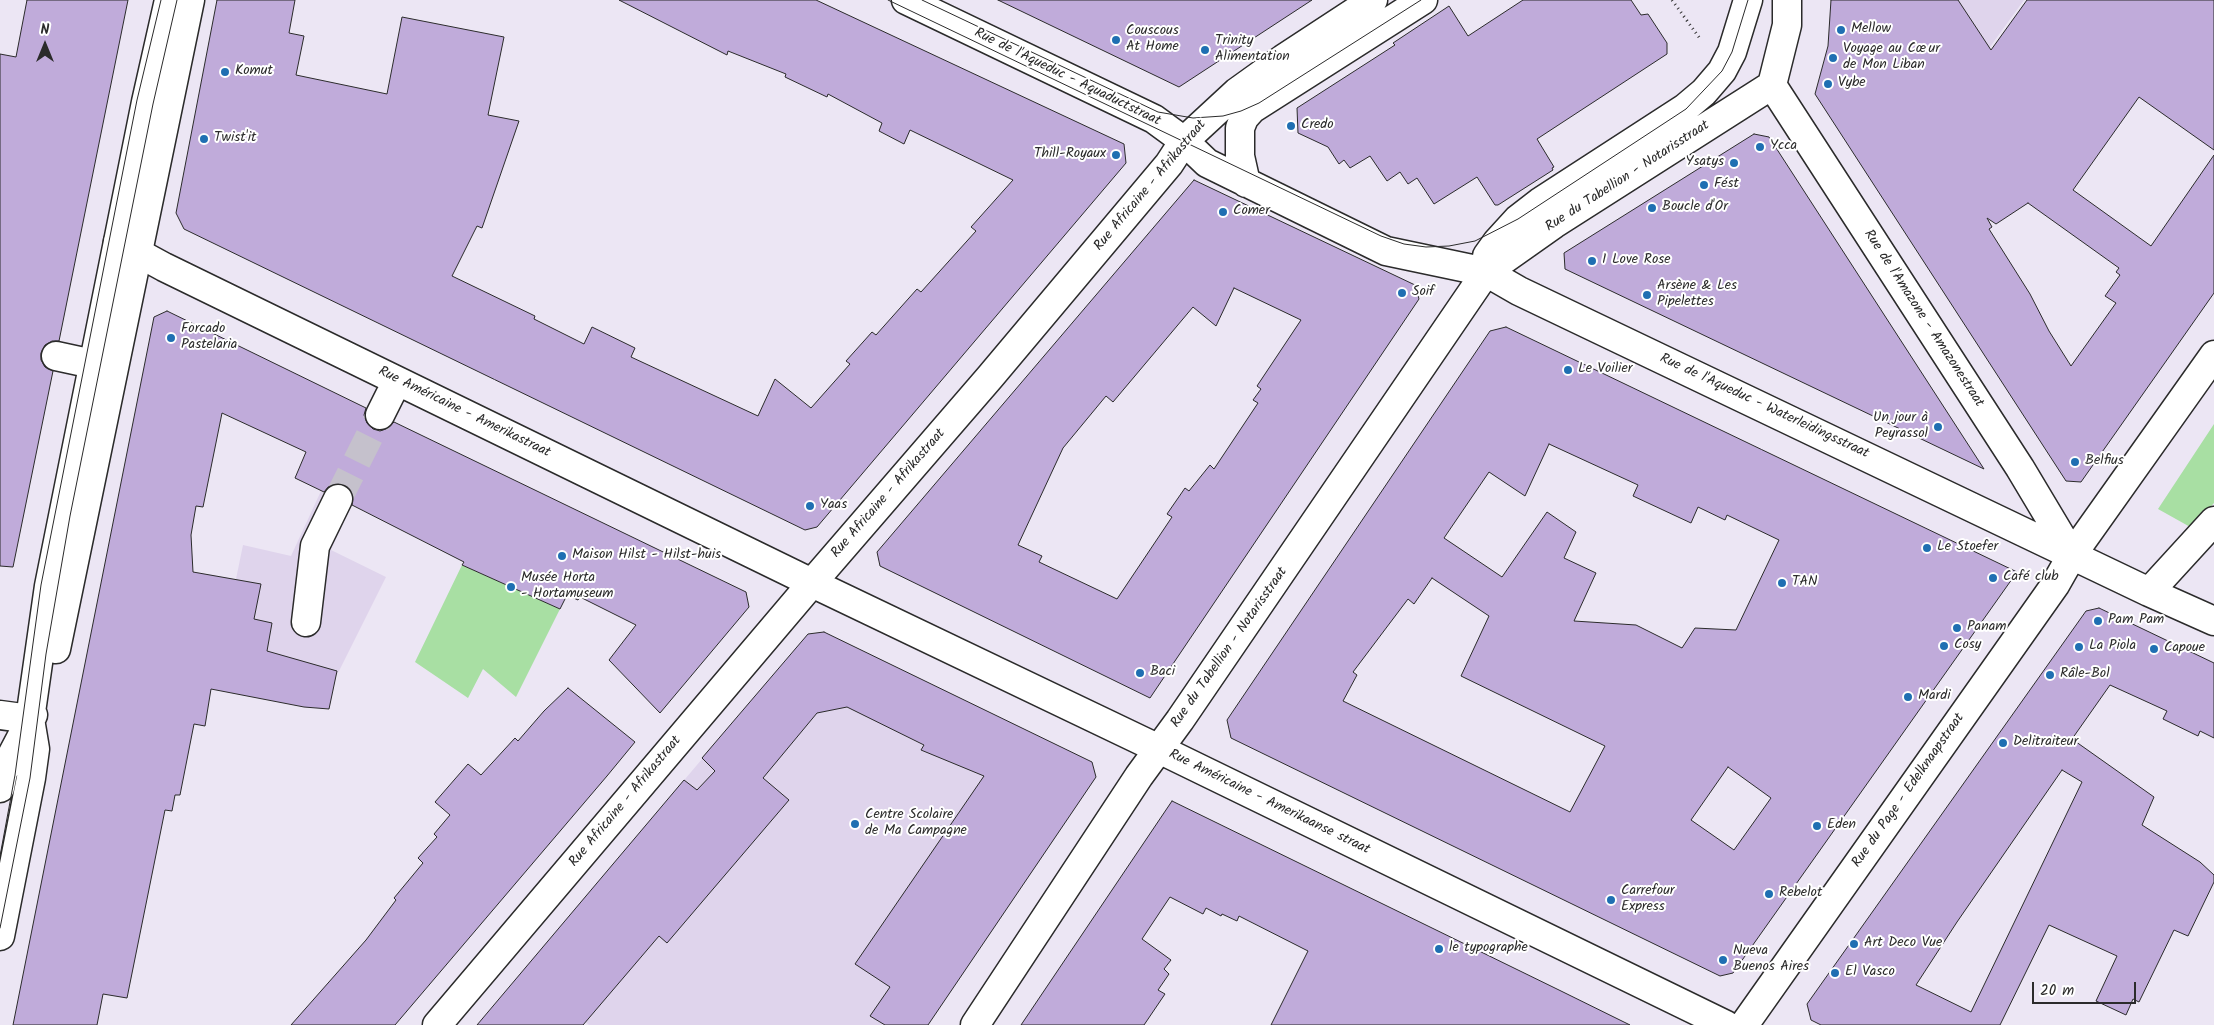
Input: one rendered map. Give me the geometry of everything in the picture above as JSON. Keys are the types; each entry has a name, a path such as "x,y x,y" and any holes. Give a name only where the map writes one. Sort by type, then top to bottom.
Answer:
{"street":[{"path":"0,788 3,772 50,682 128,248 146,102 169,0"},
{"path":"0,936 36,749 30,719 49,586 93,364 128,248 190,0"},
{"name":"Rue de l'Aqueduc - Aquaductstraat","path":"906,0 1146,114 1162,123 1207,163 1308,213"},
{"name":"Rue Africaine - Afrikastraat","path":"437,1025 812,583 990,377 1168,164 1184,141 1237,92 1283,59 1373,0"},
{"path":"1246,183 1240,156 1240,128 1244,118 1252,109 1423,0"},
{"name":"Rue du Tabellion - Notarisstraat","path":"1486,272 1488,256 1497,242 1518,219 1540,202 1685,108 1710,85 1722,71 1732,52 1748,0"},
{"path":"1772,85 1787,25 1787,0"},
{"name":"Rue du Tabellion - Notarisstraat","path":"975,1025 1138,776 1197,696 1486,272 1554,224 1772,85"},
{"name":"Rue de l'Amazone - Amazonestraat","path":"1772,85 2014,460 2072,555"},
{"name":"Rue de l'Aqueduc - Waterleidingsstraat","path":"1308,213 1386,251 1486,272 1528,295 2149,592 2214,620"},
{"name":"Rue Américaine - Amerikastraat","path":"128,248 812,583"},
{"name":"Rue du Page - Edelknaapstraat","path":"1744,1025 2055,585 2072,555 2214,355"},
{"path":"56,356 93,364"},
{"path":"380,415 397,381"},
{"path":"306,622 314,546 338,499"},
{"path":"2149,592 2214,521"},
{"name":"Rue Américaine - Amerikaanse straat","path":"812,583 1159,749 1726,1025"},
{"path":"0,715 30,719"}],"shaded area":[{"path":"1911,0 2024,0 1960,88"},
{"path":"321,491 351,506 331,550 386,577 330,686 334,687 329,709 85,667 106,557 236,579 243,545 291,556"},
{"name":"Centre Scolaire de Ma Campagne","path":"824,632 1092,762 1096,777 928,1025 589,1025 524,969 808,634"}],"green space":[{"path":"2214,424 2214,503 2192,528 2158,509"},
{"path":"462,565 560,609 516,697 483,669 468,698 415,662"}],"building":[{"path":"27,0 128,0 59,341 52,341 45,345 41,353 41,360 45,367 53,371 13,567 0,566 0,54 16,57"},
{"path":"217,0 295,0 289,33 304,36 296,75 387,94 402,17 504,37 488,115 519,121 482,228 477,226 452,276 535,316 534,319 584,344 592,327 635,348 631,357 758,416 775,379 811,408 850,364 846,361 872,332 876,335 917,289 921,292 976,231 971,227 1013,180 910,130 904,144 879,131 882,123 828,94 827,97 785,77 786,74 728,51 727,55 619,0 816,0 1124,144 1126,163 817,527 805,530 184,229 176,213"},
{"path":"998,0 1312,0 1179,87"},
{"path":"1523,0 1631,0 1641,15 1648,14 1667,43 1667,54 1537,139 1554,167 1552,168 1553,170 1498,205 1495,205 1477,177 1434,204 1417,178 1408,184 1400,172 1387,181 1370,156 1350,168 1344,160 1339,164 1328,147 1298,133 1297,108 1395,45 1393,43 1449,6 1468,36"},
{"path":"1831,0 1958,0 1991,50 2027,0 2214,0 2214,150 2139,97 2073,190 2151,246 2214,155 2214,293 2081,482 2066,481 1815,94 1828,46","holes":["2028,203 2119,268 2116,272 2120,275 2105,296 2116,303 2071,366 2049,331 2030,294 1989,229 1992,227 1987,218 1996,224"]},
{"path":"1754,134 1769,137 1984,469 1565,269 1564,253"},
{"path":"1194,180 1415,285 1419,299 1150,698 880,566 877,552","holes":["1234,288 1301,320 1257,386 1261,389 1253,400 1258,403 1214,469 1210,465 1189,491 1185,488 1167,514 1172,517 1117,599 1039,562 1042,556 1018,545 1063,448 1106,396 1113,402 1193,307 1216,326"]},
{"path":"167,311 366,408 364,415 367,423 373,429 380,431 388,428 394,422 746,592 749,607 660,713 609,660 636,625 580,597 578,600 567,595 560,609 462,565 464,562 352,505 353,497 351,491 345,485 336,484 329,486 324,492 295,478 306,452 222,413 203,507 196,506 191,535 193,572 261,584 254,619 272,623 267,651 337,671 329,709 304,707 211,689 205,726 194,724 180,795 175,795 172,811 165,810 127,998 103,994 97,1025 13,1025 154,317"},
{"path":"1506,327 2017,572 1733,973 1720,976 1231,738 1227,720 1490,331","holes":["1549,444 1638,485 1633,496 1691,523 1698,507 1725,520 1727,515 1779,540 1736,630 1695,628 1682,648 1636,625 1574,621 1596,573 1564,558 1576,532 1547,512 1502,577 1444,538 1489,472 1525,496","1432,578 1489,616 1461,676 1605,746 1570,812 1343,701 1357,675 1353,672 1408,599 1414,604","1728,767 1771,798 1734,850 1691,820"]},
{"path":"2099,608 2214,663 2214,738 2200,731 2198,736 2163,719 2167,711 2110,685 2072,739 2154,797 2142,825 2200,862 2214,875 2214,882 2188,936 2174,930 2139,1002 2133,999 2126,1015 2096,1001 2117,956 2049,925 2000,1025 1821,1025 1811,1020 1807,1004 2086,611","holes":["2062,770 2082,782 1971,1012 1916,985"]},
{"path":"824,632 1092,762 1096,777 928,1025 885,1025 870,1016 890,987 855,964 984,776 921,750 924,745 847,707 817,713 763,778 789,800 667,943 659,936 583,1025 477,1025 684,780 697,790 715,771 702,758 808,634"},
{"path":"568,688 635,742 395,1025 291,1025 366,940 396,900 394,898 423,863 418,858 437,837 434,834 450,815 435,802 468,764 481,775 515,738 518,741 544,711"},
{"path":"1172,801 1630,1025 1271,1025 1308,951 1239,916 1237,921 1222,914 1221,916 1206,908 1203,914 1170,897 1142,939 1171,960 1164,969 1169,974 1158,990 1165,994 1144,1025 1021,1025"}],"tunnel":[{"path":"338,499 380,415"}],"tram line":[{"path":"0,856 15,775 41,585 137,100 161,0"},
{"path":"0,928 30,778 46,654 70,516 153,104 177,0"},
{"path":"888,0 1381,236 1404,244 1426,247 1449,246 1475,241 1518,219 1686,109 1722,71 1732,52 1748,0"},
{"path":"922,0 1158,112 1193,118 1223,116 1259,103 1421,0"}],"place":[{"name":"Mellow","path":"1841,30"},
{"name":"Couscous At Home","path":"1116,40"},
{"name":"Trinity Alimentation","path":"1205,50"},
{"name":"Voyage au Cœur de Mon Liban","path":"1833,58"},
{"name":"Komut","path":"225,72"},
{"name":"Vybe","path":"1828,84"},
{"name":"Credo","path":"1291,126"},
{"name":"Twist'it","path":"204,139"},
{"name":"Ycca","path":"1760,147"},
{"name":"Thill-Royaux","path":"1116,155"},
{"name":"Ysatys","path":"1734,163"},
{"name":"Fést","path":"1704,185"},
{"name":"Boucle d'Or","path":"1652,208"},
{"name":"Comer","path":"1223,212"},
{"name":"I Love Rose","path":"1592,261"},
{"name":"Soif","path":"1402,293"},
{"name":"Arsène & Les Pipelettes","path":"1647,295"},
{"name":"Forcado Pastelaria","path":"171,338"},
{"name":"Le Voilier","path":"1568,370"},
{"name":"Un jour à Peyrassol","path":"1938,427"},
{"name":"Belfius","path":"2075,462"},
{"name":"Yaas","path":"810,506"},
{"name":"Le Stoefer","path":"1927,548"},
{"name":"Maison Hilst - Hilst-huis","path":"562,556"},
{"name":"Café club","path":"1993,578"},
{"name":"TAN","path":"1782,583"},
{"name":"Musée Horta - Hortamuseum","path":"511,587"},
{"name":"Pam Pam","path":"2098,621"},
{"name":"Panam","path":"1957,628"},
{"name":"Cosy","path":"1944,646"},
{"name":"La Piola","path":"2079,647"},
{"name":"Capoue","path":"2154,649"},
{"name":"Baci","path":"1140,673"},
{"name":"Râle-Bol","path":"2050,675"},
{"name":"Mardi","path":"1908,697"},
{"name":"Delitraiteur","path":"2003,743"},
{"name":"Centre Scolaire de Ma Campagne","path":"855,824"},
{"name":"Eden","path":"1817,826"},
{"name":"Rebelot","path":"1769,894"},
{"name":"Carrefour Express","path":"1611,900"},
{"name":"Art Deco Vue","path":"1854,944"},
{"name":"le typographe","path":"1439,949"},
{"name":"Nueva Buenos Aires","path":"1723,960"},
{"name":"El Vasco","path":"1835,973"}]}
